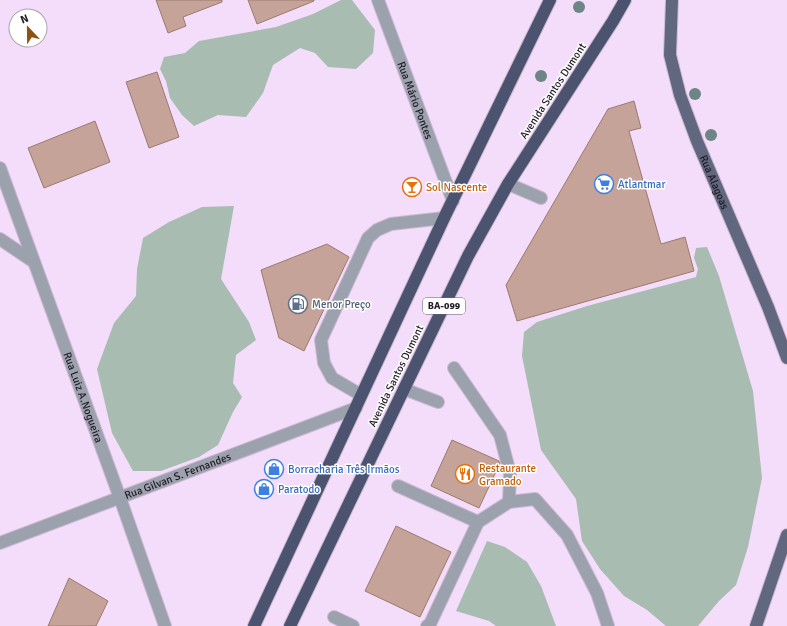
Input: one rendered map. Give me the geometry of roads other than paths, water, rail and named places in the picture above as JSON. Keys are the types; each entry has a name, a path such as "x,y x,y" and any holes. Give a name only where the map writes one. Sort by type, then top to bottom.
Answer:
{"highway":[{"name":"Avenida Santos Dumont","path":"254,626 444,218 550,0"},
{"name":"Avenida Santos Dumont","path":"290,626 468,256 508,184 625,0"}],"main road":[{"name":"Rua Alagoas","path":"672,0 670,55 680,95 697,141 768,307 787,358"},
{"path":"756,626 787,535"}],"street":[{"name":"Rua Mário Pontes","path":"378,0 453,201"},
{"name":"Rua Luiz A.Nogueira","path":"0,168 165,626"},
{"path":"508,184 541,198"},
{"path":"361,395 332,378 324,363 322,340 368,238 377,230 391,224 444,218"},
{"path":"0,238 34,262"},
{"path":"454,368 500,435 510,473 509,502"},
{"path":"404,388 438,402"},
{"name":"Rua Gilvan S. Fernandes","path":"0,543 356,408"},
{"path":"398,486 478,522"},
{"path":"427,626 430,624 478,522 509,502 535,499 567,535 598,593 608,626"},
{"path":"334,617 353,626"}],"place":[{"name":"Atlantmar","path":"604,184"},
{"name":"Sol Nascente","path":"412,187"},
{"name":"Menor Preço","path":"298,304"},
{"name":"Borracharia Três Irmãos","path":"274,469"},
{"name":"Restaurante Gramado","path":"465,474"},
{"name":"Paratodo","path":"264,489"}]}
